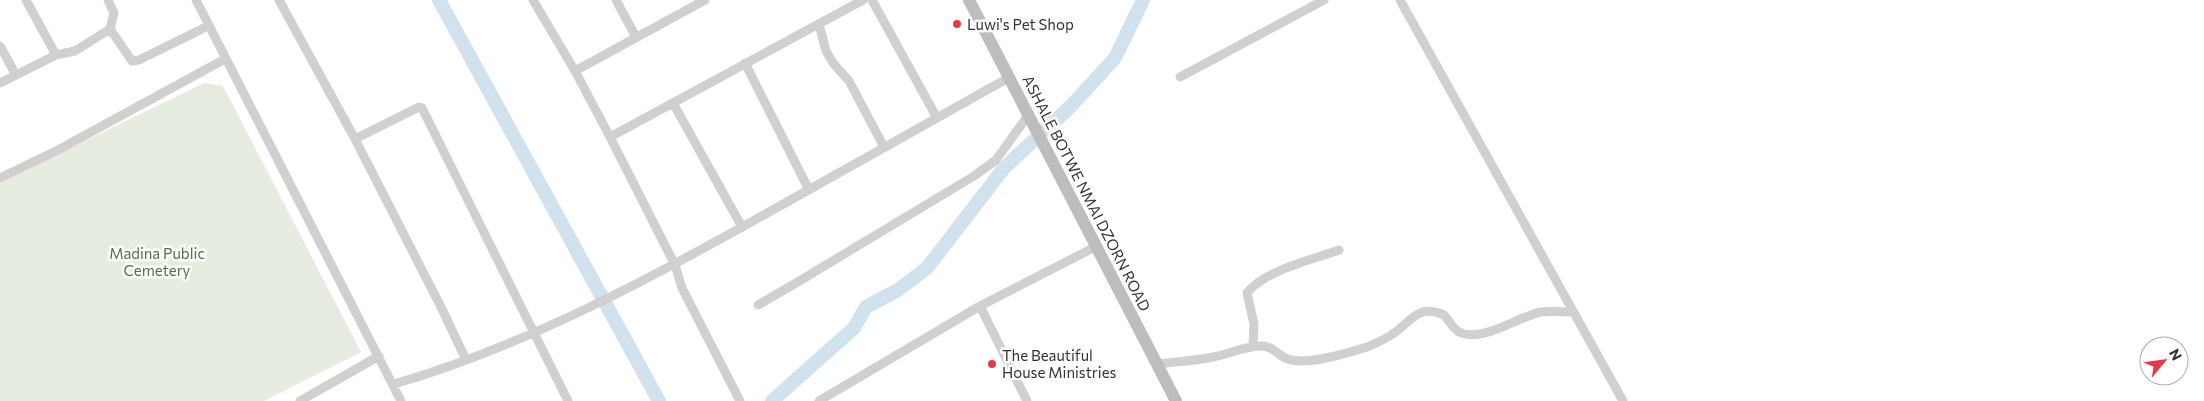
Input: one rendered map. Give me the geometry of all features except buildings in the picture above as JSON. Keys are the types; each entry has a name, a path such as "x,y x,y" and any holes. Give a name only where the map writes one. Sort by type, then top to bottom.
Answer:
{"main road":[{"name":"ASHALE BOTWE NMAI DZORN ROAD","path":"968,0 1010,77 1176,401"}],"street":[{"path":"26,0 56,55"},
{"path":"0,83 56,55 76,51 110,29 114,13 108,0"},
{"path":"196,0 394,384 401,401"},
{"path":"279,0 355,139 442,308 466,360"},
{"path":"533,0 575,71 610,137 675,265 682,288 740,401"},
{"path":"616,0 636,37"},
{"path":"575,71 705,0"},
{"path":"610,137 862,0"},
{"path":"872,0 937,118"},
{"path":"1180,78 1324,0"},
{"path":"1400,0 1623,401"},
{"path":"818,24 826,51 833,64 849,81 884,148"},
{"path":"110,29 130,59 134,61 208,26"},
{"path":"0,46 16,75"},
{"path":"0,178 58,150 225,59"},
{"path":"745,63 810,190"},
{"path":"394,384 466,360 535,333 600,303 675,265 1010,77"},
{"path":"673,104 742,227"},
{"path":"355,139 419,107 422,108 568,401"},
{"path":"758,305 974,176 996,160 1029,114"},
{"path":"819,401 980,306 1097,246"},
{"path":"1253,346 1254,324 1247,293 1253,286 1275,273 1339,250"},
{"path":"980,306 1027,401"},
{"path":"1156,364 1212,357 1253,346 1273,348 1287,359 1298,362 1312,361 1367,347 1390,336 1420,312 1444,314 1460,333 1475,335 1542,312 1572,312"},
{"path":"300,401 379,356"}],"green space":[{"name":"Madina Public Cemetery","path":"204,83 223,86 361,352 264,401 0,401 0,182"}],"waterway":[{"path":"439,0 659,401"},
{"path":"1045,130 1071,106 1115,58 1143,0"},
{"path":"772,401 854,328 866,307 898,290 927,268 1004,168 1034,140"}],"place":[{"name":"Luwi's Pet Shop","path":"957,24"},
{"name":"The Beautiful House Ministries","path":"992,364"}]}
